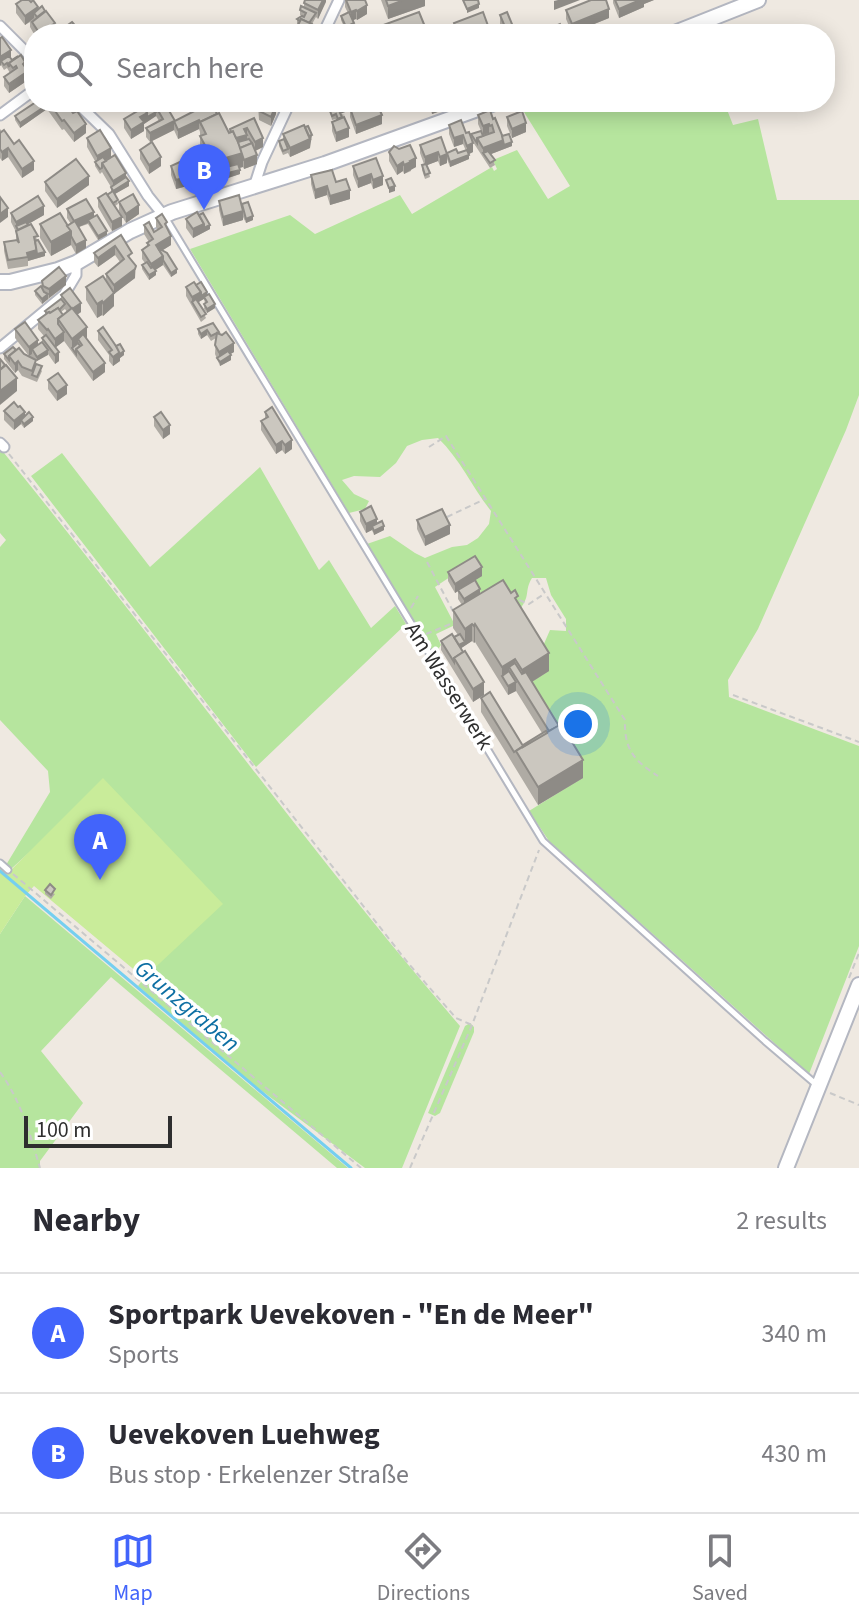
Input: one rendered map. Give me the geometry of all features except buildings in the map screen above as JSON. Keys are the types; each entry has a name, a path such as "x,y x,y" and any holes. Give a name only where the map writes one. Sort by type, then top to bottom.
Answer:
{"main road":[{"path":"697,24 758,0"},
{"path":"0,282 58,270 164,216 325,164 457,112"},
{"path":"786,1168 859,985"}],"street":[{"path":"328,24 339,0"},
{"path":"0,26 24,50"},
{"path":"0,115 24,97"},
{"path":"86,112 109,134 164,216"},
{"path":"254,187 285,112"},
{"path":"0,348 64,295 76,275 76,263"}],"lane":[{"name":"Am Wasserwerk","path":"164,216 543,841 818,1086"},
{"path":"0,863 8,870"}],"path":[{"path":"429,447 446,436 625,720 624,739 629,748 640,765 658,776"},
{"path":"2,445 408,963 456,1018 472,1025"},
{"path":"446,517 486,498"},
{"path":"419,637 458,621 427,562"},
{"path":"518,599 529,604 545,594"},
{"path":"406,616 418,596"},
{"path":"733,695 859,742"},
{"path":"410,1168 472,1025 543,841"},
{"path":"8,870 361,1168"},
{"path":"0,1072 28,1126 40,1168"},
{"path":"818,1086 859,1105"}],"green space":[{"path":"524,112 728,112 733,125 758,119 777,200 859,200 859,395 758,629 728,680 729,697 859,746 859,946 809,1074 549,841 529,811 582,778 526,685 550,630 566,631 566,619 551,595 546,578 532,578 520,609 484,600 468,565 435,587 455,625 436,634 441,645 434,655 367,544 390,536 425,558 452,547 467,545 478,538 489,524 491,511 438,438 407,446 396,463 380,477 354,476 342,480 354,494 369,501 365,509 349,513 190,249 290,215 315,234 400,195 412,214 492,167 494,171 497,169 493,160 517,150 548,199 570,186"},
{"path":"0,448 329,867 460,1026 402,1168 365,1168 254,1085 138,986 144,978 143,971 33,849 11,869 6,865 50,792 48,771 0,720 0,547 6,540 0,533"},
{"path":"62,453 150,567 260,467 319,570 329,560 371,628 395,606 406,624 256,767 31,476"},
{"path":"103,778 223,904 144,978 34,886 0,934 0,867 8,873"},
{"path":"25,896 348,1168 337,1168 111,977 41,1051 83,1103 40,1161 40,1168 0,1168 0,934"},
{"path":"470,1023 474,1032 440,1113 435,1116 428,1113 465,1026"}],"waterway":[{"name":"Grunzgraben","path":"0,871 351,1168"}],"place":[{"name":"Uevekoven Luehweg","path":"204,210"},
{"name":"Sportpark Uevekoven - \"En de Meer\"","path":"100,880"}]}
